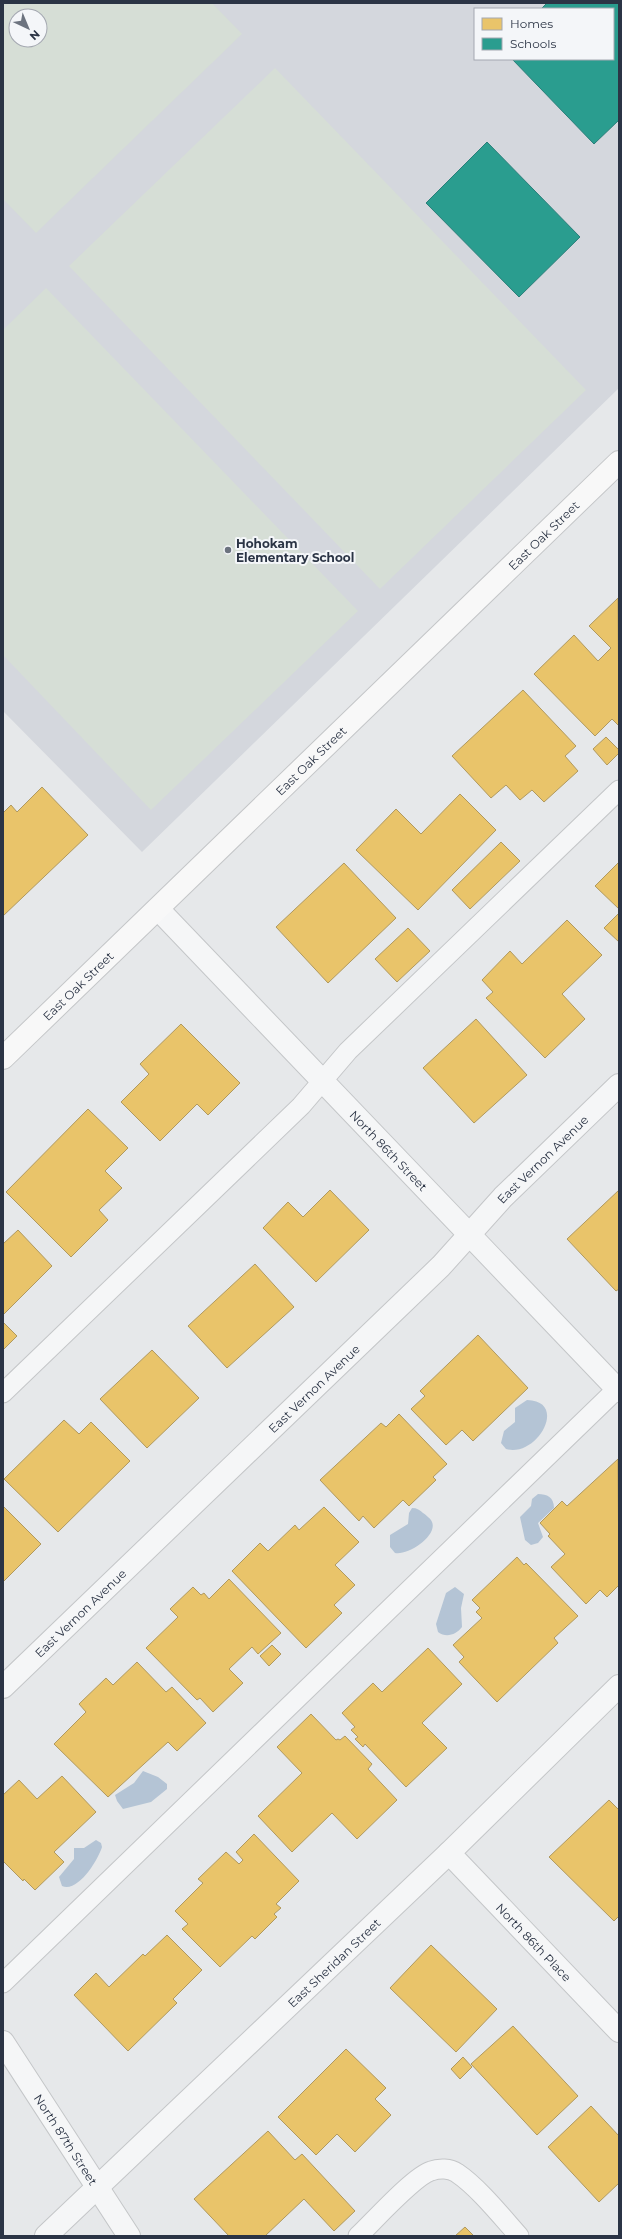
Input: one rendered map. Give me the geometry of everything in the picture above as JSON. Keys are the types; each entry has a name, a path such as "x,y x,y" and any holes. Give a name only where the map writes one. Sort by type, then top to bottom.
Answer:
{"street":[{"name":"East Oak Street","path":"3,1058 619,462"},
{"name":"North 86th Street","path":"158,909 618,1389"},
{"name":"East Vernon Avenue","path":"3,1687 441,1266 503,1197 619,1085"},
{"name":"East Sheridan Street","path":"46,2236 449,1853 619,1686"},
{"name":"North 86th Place","path":"449,1853 619,2031"},
{"name":"North 87th Street","path":"3,2042 129,2236"}],"lane":[{"path":"3,1393 302,1106 348,1051 619,790"},
{"path":"3,1982 618,1389"},
{"path":"358,2236 418,2179 430,2171 443,2169 456,2172 466,2180 520,2236"}],"shaded area":[{"name":"Hohokam Elementary School","path":"3,3 619,3 619,388 142,852 3,711"},
{"path":"3,3 212,3 242,34 36,233 3,199"},
{"path":"275,68 586,390 380,589 69,266"},
{"path":"46,288 358,611 151,810 3,655 3,330"}],"water":[{"path":"527,1400 539,1403 546,1409 547,1418 544,1428 537,1438 528,1445 518,1450 506,1449 501,1443 504,1431 515,1422 515,1408"},
{"path":"538,1494 549,1497 553,1501 554,1508 538,1523 543,1537 538,1543 531,1545 525,1540 520,1517 531,1506 532,1499"},
{"path":"412,1508 418,1509 428,1517 432,1522 433,1527 426,1539 420,1544 407,1551 395,1553 390,1547 390,1535 408,1524 409,1513"},
{"path":"455,1587 464,1594 461,1608 462,1627 454,1634 444,1635 438,1632 436,1624 446,1593"},
{"path":"143,1771 158,1777 167,1784 167,1789 151,1802 123,1809 117,1801 115,1795 134,1783"},
{"path":"96,1840 101,1843 102,1847 92,1867 81,1880 74,1885 68,1887 62,1886 59,1877 74,1859 74,1848 84,1848"}],"building: Homes":[{"path":"618,598 619,726 612,719 595,736 534,674 574,635 598,661 611,648 589,626"},
{"path":"523,690 576,746 565,756 578,771 544,802 532,790 520,800 506,785 491,798 452,756"},
{"path":"606,737 619,750 619,753 607,765 593,749"},
{"path":"42,787 88,835 3,916 3,813 11,805 17,812"},
{"path":"460,794 496,830 418,910 356,850 396,809 421,834"},
{"path":"501,842 520,861 470,909 452,890"},
{"path":"619,862 619,909 595,886"},
{"path":"344,863 396,918 328,983 276,927"},
{"path":"619,913 619,942 604,928"},
{"path":"567,920 602,955 562,994 585,1019 545,1058 486,998 493,992 482,980 510,951 522,964"},
{"path":"408,928 430,951 397,982 375,959"},
{"path":"476,1019 527,1075 474,1123 423,1068"},
{"path":"181,1024 240,1083 208,1115 197,1104 160,1141 121,1102 149,1074 140,1064"},
{"path":"88,1109 128,1148 105,1171 122,1188 99,1210 108,1220 71,1257 6,1192"},
{"path":"330,1190 369,1230 316,1282 263,1228 288,1202 303,1217"},
{"path":"619,1190 619,1289 616,1291 567,1239"},
{"path":"18,1230 52,1266 3,1315 3,1244"},
{"path":"255,1264 294,1307 227,1368 188,1326"},
{"path":"3,1322 17,1336 3,1350"},
{"path":"478,1335 528,1388 473,1441 462,1430 446,1445 411,1409 425,1396 420,1391"},
{"path":"152,1350 199,1398 147,1448 100,1399"},
{"path":"399,1414 447,1464 433,1477 436,1480 409,1506 403,1500 374,1528 363,1516 359,1521 320,1480 381,1423 386,1427"},
{"path":"64,1420 79,1434 91,1422 130,1461 58,1532 4,1479"},
{"path":"618,1459 619,1585 607,1597 600,1590 586,1604 551,1567 565,1554 548,1536 550,1534 540,1523 562,1501 567,1506"},
{"path":"3,1506 41,1544 3,1582"},
{"path":"324,1507 359,1542 335,1565 355,1585 334,1605 342,1613 306,1648 232,1571 260,1543 268,1551 295,1525 299,1530"},
{"path":"517,1557 524,1565 526,1563 578,1616 554,1638 558,1643 497,1702 459,1662 464,1657 453,1645 482,1618 476,1612 480,1608 472,1600"},
{"path":"229,1579 281,1633 258,1654 252,1647 229,1669 243,1683 213,1712 200,1698 197,1700 146,1648 178,1617 170,1609 193,1587 201,1595 204,1593 209,1599"},
{"path":"272,1645 281,1654 269,1666 260,1656"},
{"path":"428,1648 462,1684 422,1723 447,1748 406,1787 365,1744 363,1747 355,1739 358,1737 351,1730 355,1727 342,1713 373,1683 382,1692"},
{"path":"137,1662 166,1692 172,1687 206,1723 177,1751 168,1742 108,1797 54,1744 86,1712 79,1704 106,1678 113,1685"},
{"path":"311,1714 336,1740 340,1740 345,1736 372,1764 368,1769 397,1800 357,1839 332,1813 292,1852 258,1816 302,1773 277,1747"},
{"path":"62,1776 96,1812 54,1852 64,1862 35,1890 24,1879 23,1881 3,1861 3,1795 19,1780 37,1799"},
{"path":"609,1800 619,1810 619,1916 614,1921 549,1857"},
{"path":"254,1834 299,1881 276,1904 281,1908 274,1914 277,1917 255,1939 252,1936 220,1967 182,1929 188,1924 175,1911 203,1883 198,1879 226,1852 239,1864 243,1860 236,1852"},
{"path":"167,1935 202,1970 173,1999 177,2003 128,2051 74,1995 96,1973 109,1987 143,1954 145,1956"},
{"path":"431,1945 497,2009 456,2052 390,1988"},
{"path":"513,2026 578,2096 537,2135 471,2064"},
{"path":"346,2049 386,2088 375,2099 391,2115 355,2152 337,2134 316,2155 278,2117"},
{"path":"463,2057 472,2067 460,2079 451,2069"},
{"path":"591,2106 619,2136 619,2183 599,2202 548,2147"},
{"path":"268,2131 295,2160 302,2154 355,2211 334,2231 304,2199 265,2236 229,2236 194,2199"},
{"path":"465,2227 474,2236 455,2236"}],"building: Schools":[{"path":"547,3 619,3 619,120 594,144 513,60 614,60 614,8 542,8"},
{"path":"487,142 580,237 519,297 426,203"}],"place":[{"name":"Hohokam Elementary School","path":"228,550"}]}
